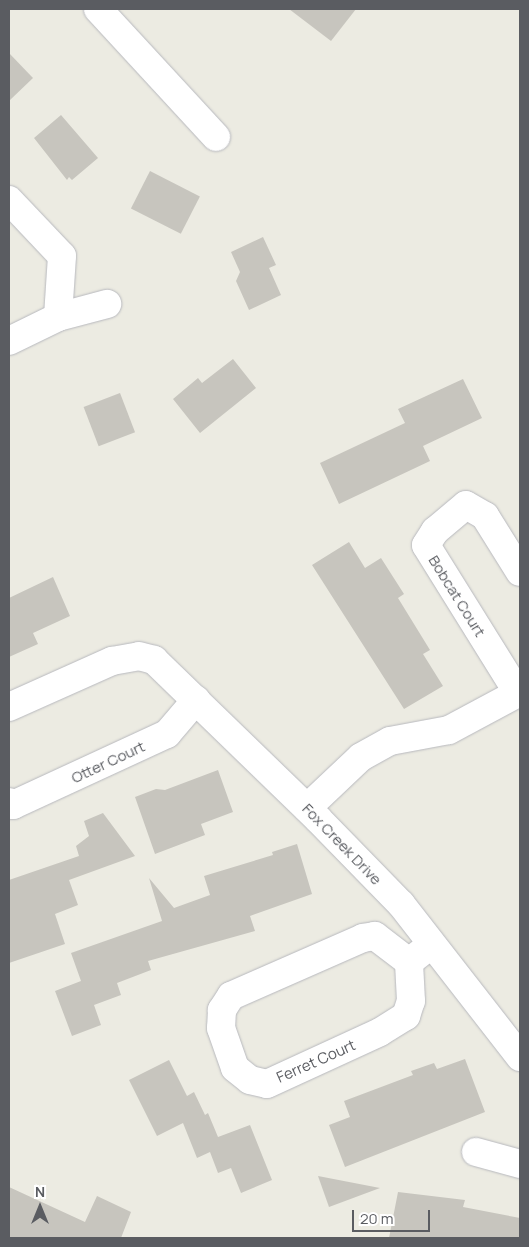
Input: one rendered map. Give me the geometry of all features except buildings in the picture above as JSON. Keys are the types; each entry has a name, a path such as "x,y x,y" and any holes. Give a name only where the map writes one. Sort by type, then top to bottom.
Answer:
{"street":[{"path":"98,9 216,137"},
{"path":"9,200 62,256 58,317"},
{"path":"9,341 58,317 107,304"},
{"name":"Bobcat Court","path":"307,808 361,756 390,741 450,730 519,692 426,545 435,531 466,505 485,516 520,572"},
{"name":"Fox Creek Drive","path":"9,707 112,661 139,656 154,660 307,808 401,904 431,945 512,1031 520,1057"},
{"name":"Otter Court","path":"9,802 14,805 167,734 196,700"},
{"name":"Ferret Court","path":"375,936 409,962 412,1001 406,1016 380,1032 267,1084 250,1080 235,1068 221,1028 222,1010 231,996 363,938 375,936"},
{"path":"409,962 431,945"},
{"path":"476,1152 520,1164"}]}
